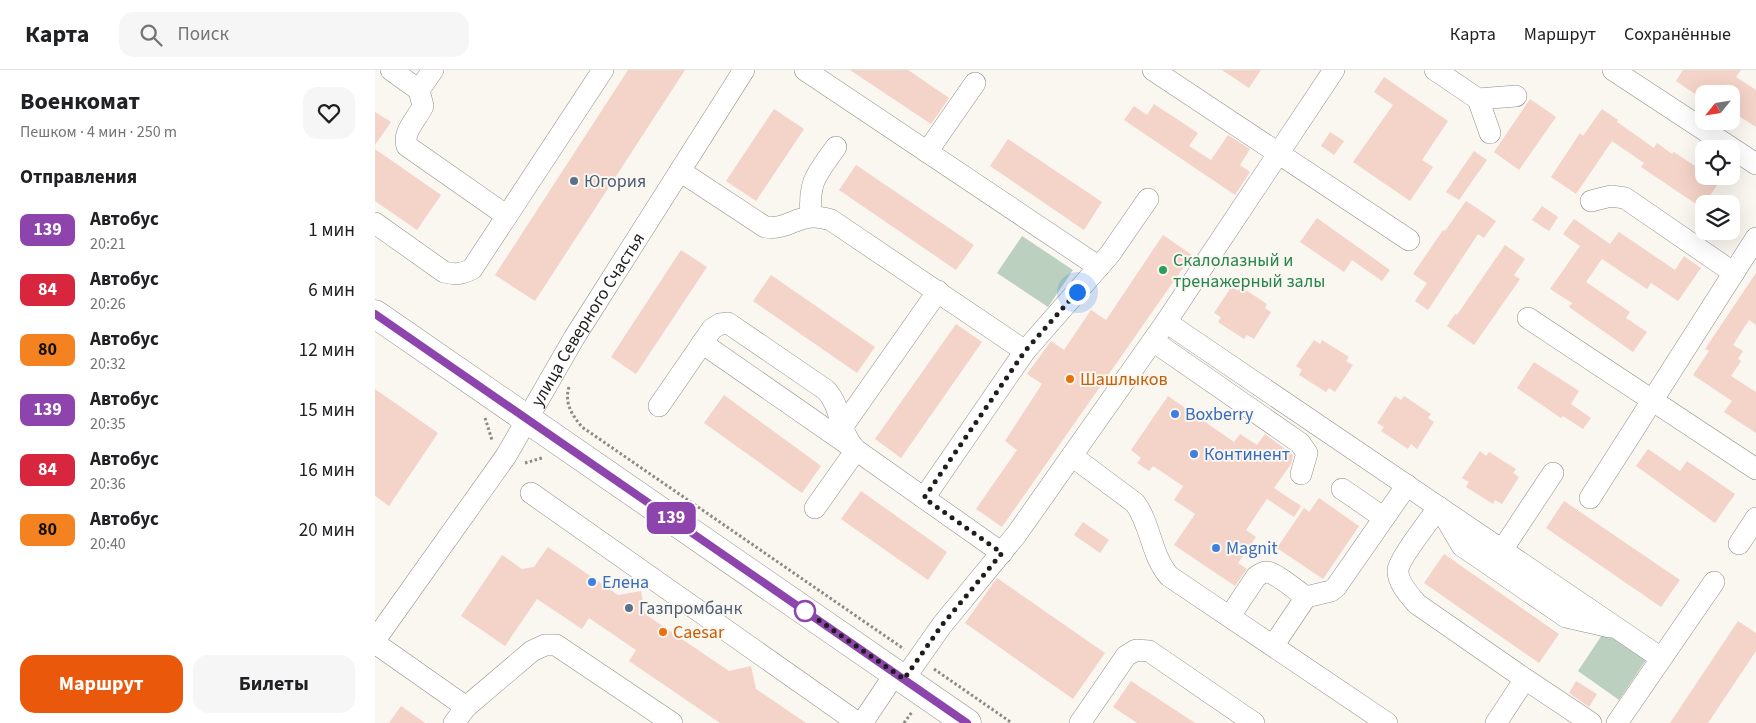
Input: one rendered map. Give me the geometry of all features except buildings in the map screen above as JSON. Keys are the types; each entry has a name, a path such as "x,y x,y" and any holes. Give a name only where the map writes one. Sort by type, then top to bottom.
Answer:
{"main road":[{"path":"375,314 527,418 906,671 967,723"}],"street":[{"path":"391,70 419,90 423,106 406,134 407,146 507,216"},
{"path":"419,90 433,70"},
{"path":"375,223 444,272 453,275 472,269 603,70"},
{"name":"улица Северного Счастья","path":"375,642 506,456 527,418 744,70"},
{"path":"805,70 1099,267"},
{"path":"1153,70 1409,240"},
{"path":"862,723 1002,553 1153,341 1334,70"},
{"path":"1435,70 1478,99 1490,133"},
{"path":"1613,70 1756,164"},
{"path":"927,152 975,83"},
{"path":"1478,99 1516,96"},
{"path":"811,215 809,194 836,147"},
{"path":"680,172 765,226 774,228 811,215 831,220 1025,351"},
{"path":"1591,201 1611,196 1625,198 1734,273"},
{"path":"924,498 1025,351 1099,267 1148,200"},
{"path":"1590,498 1756,238"},
{"path":"856,450 848,440 848,418 938,291"},
{"path":"1529,318 1756,469"},
{"path":"1166,322 1661,658"},
{"path":"659,406 712,329 720,324 728,323 826,390 848,418"},
{"path":"1153,341 1300,443 1307,454 1301,474"},
{"path":"702,343 1002,553"},
{"path":"815,508 856,450"},
{"path":"1072,456 1135,503 1141,512 1157,558 1169,576 1387,723"},
{"path":"1502,550 1553,474"},
{"path":"1273,646 1306,597 1331,591 1336,587 1407,485"},
{"path":"1342,489 1384,518"},
{"path":"531,493 858,723"},
{"path":"1439,506 1456,539 1462,546 1571,620 1618,629"},
{"path":"1439,506 1400,563 1399,574 1406,591 1417,604 1525,680 1591,723"},
{"path":"1739,544 1756,518"},
{"path":"1230,616 1256,577 1261,573 1267,572 1273,575 1306,597"},
{"path":"1617,723 1714,582"},
{"path":"375,642 462,717 532,651 545,645 556,645 672,723"},
{"path":"1080,723 1126,656 1136,650 1149,651 1254,723"},
{"path":"1496,723 1525,680"}],"path":[{"path":"570,384 567,395 570,410 582,427 906,671 1011,723"},
{"path":"484,416 493,438 491,445"},
{"path":"904,723 911,712"}],"green space":[{"path":"1022,236 1073,270 1048,307 997,273"},
{"path":"1604,632 1646,660 1619,700 1578,671"}],"bus line":[{"name":"139","path":"375,314 967,723"}],"place":[{"name":"Югория","path":"574,181"},
{"name":"Скалолазный и тренажерный залы","path":"1163,270"},
{"name":"Шашлыков","path":"1070,379"},
{"name":"Boxberry","path":"1175,414"},
{"name":"Континент","path":"1194,454"},
{"name":"Magnit","path":"1216,548"},
{"name":"Елена","path":"592,582"},
{"name":"Газпромбанк","path":"629,608"},
{"name":"Caesar","path":"663,632"}],"route":[{"path":"805,611 801,608 904,679 942,625 1002,553 924,498 1025,351 1077,292"}]}
